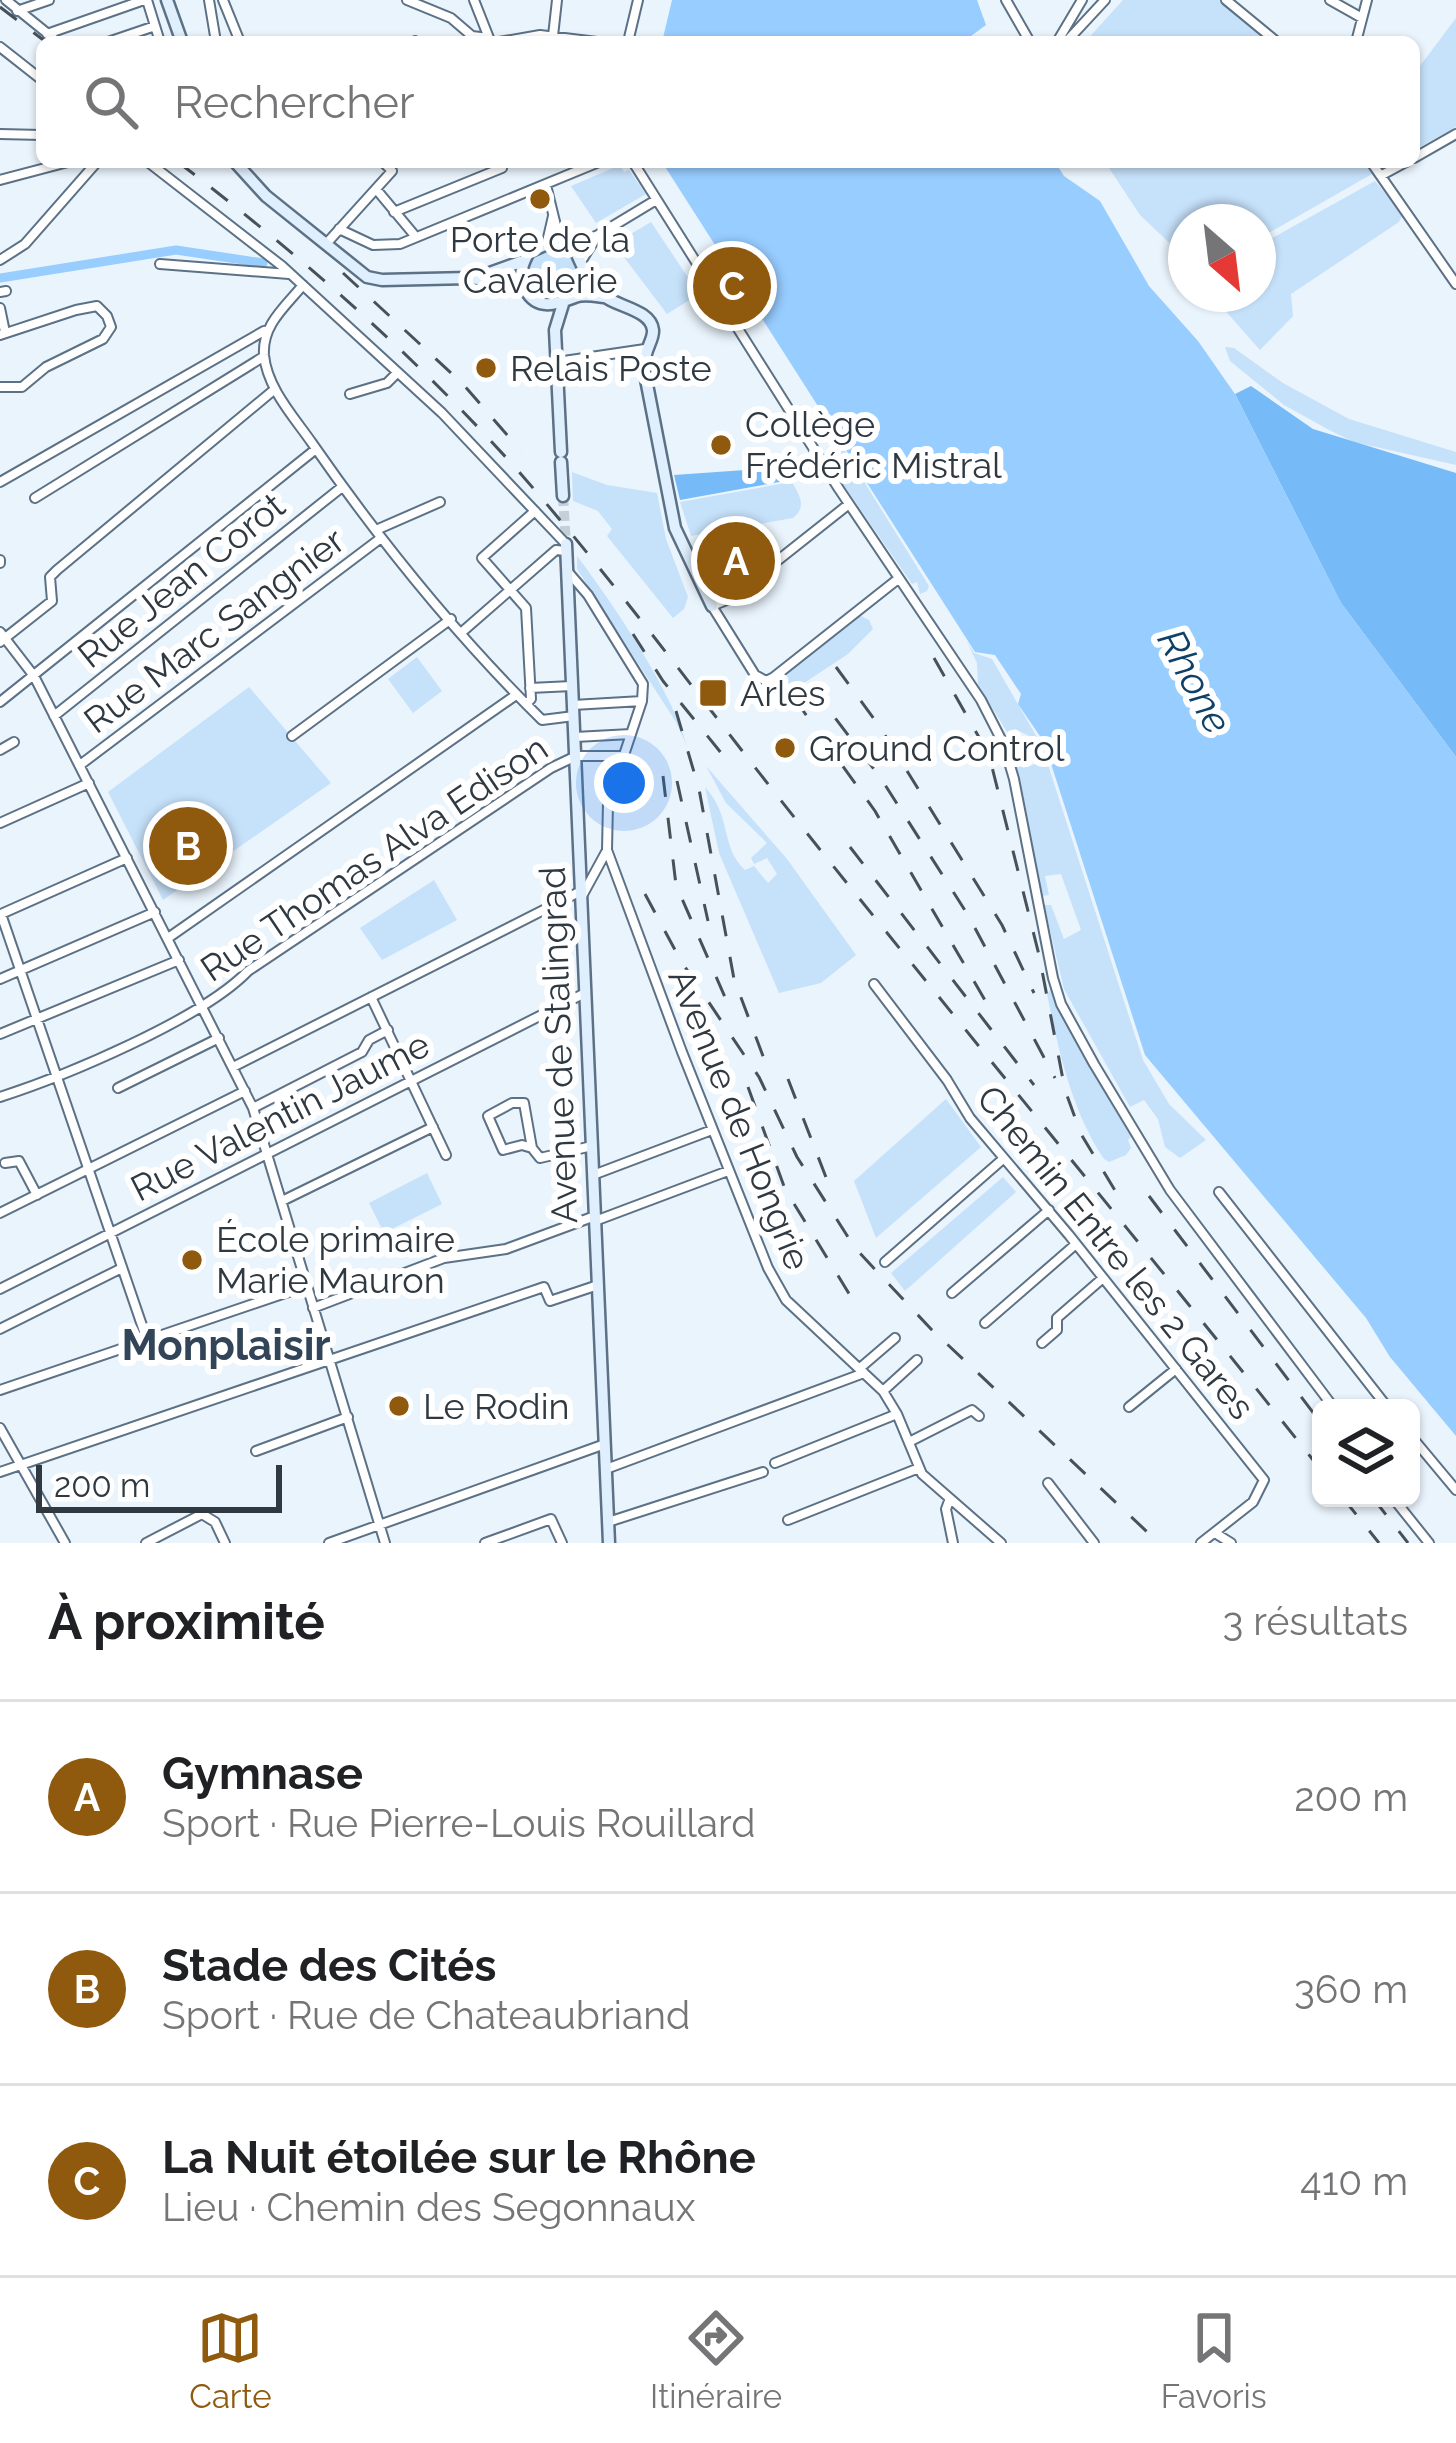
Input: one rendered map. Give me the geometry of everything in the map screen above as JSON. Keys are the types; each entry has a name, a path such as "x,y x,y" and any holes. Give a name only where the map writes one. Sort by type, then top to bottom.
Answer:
{"main road":[{"path":"167,0 180,36"},
{"path":"240,168 263,193 374,280 507,282 543,304 555,330"},
{"path":"469,278 523,261 537,245 559,243 584,266 605,297"},
{"path":"523,261 525,290"},
{"path":"575,296 584,266"},
{"path":"543,304 563,304 575,296 605,297 647,317 654,332 644,349 644,369 675,528 712,606"},
{"path":"563,304 555,330 563,496"},
{"name":"Avenue de Stalingrad","path":"566,548 609,1543"}],"street":[{"path":"6,0 50,36"},
{"path":"17,10 49,0"},
{"path":"47,34 145,0 158,36"},
{"path":"208,0 215,36"},
{"path":"223,0 238,36"},
{"path":"407,0 451,18 472,36"},
{"path":"524,36 553,36 557,0"},
{"path":"629,36 638,0"},
{"path":"1006,0 1027,36"},
{"path":"1065,36 1082,0"},
{"path":"1068,36 1105,0"},
{"path":"1226,0 1270,36"},
{"path":"1330,0 1362,18"},
{"path":"1358,36 1367,0"},
{"path":"476,1 491,36"},
{"path":"125,36 154,26"},
{"path":"0,47 36,75"},
{"path":"0,134 36,135"},
{"path":"1420,154 1456,134"},
{"path":"0,180 45,168"},
{"path":"0,260 25,244 93,168"},
{"path":"156,168 286,270 398,372 566,548 556,550 462,632"},
{"path":"326,244 392,171 389,168"},
{"path":"394,212 494,168"},
{"path":"339,230 373,245 400,244 585,168"},
{"path":"637,168 849,504 981,700 1004,745 1061,1004 1170,1190 1327,1399"},
{"path":"1376,168 1456,284"},
{"path":"1382,176 1396,168"},
{"path":"546,185 559,243 598,235 656,200"},
{"path":"376,189 416,237"},
{"path":"584,266 598,235"},
{"path":"160,264 286,270"},
{"path":"0,482 265,331 303,286"},
{"path":"0,308 2,334 98,307 111,327 103,339 46,367 22,387 0,387"},
{"path":"265,331 264,357 275,389 342,487 542,720 574,710 642,701 644,690 640,676 579,581 568,572"},
{"path":"556,362 644,349"},
{"path":"35,498 264,357"},
{"path":"350,394 387,382 398,372"},
{"path":"275,389 57,569 50,577 52,601 2,637 34,676 254,1108 386,1543"},
{"path":"0,702 316,449"},
{"name":"Rue Jean Corot","path":"54,716 342,487"},
{"name":"Rue Marc Sangnier","path":"80,765 378,534 440,502"},
{"path":"849,504 729,599 712,606 755,675 766,681 898,579"},
{"path":"526,704 531,699 526,608 482,559 535,511"},
{"path":"292,736 451,619"},
{"path":"530,688 572,686"},
{"path":"168,938 516,695"},
{"name":"Avenue de Hongrie","path":"642,701 608,803 607,850 768,1268 786,1300 883,1391 919,1468 1001,1543"},
{"path":"575,737 631,734"},
{"path":"0,750 14,742"},
{"path":"575,756 624,756"},
{"name":"Rue Thomas Alva Edison","path":"0,1097 58,1077 202,1006 370,888 575,756"},
{"path":"0,823 89,783"},
{"path":"579,841 587,853 607,850"},
{"path":"233,1066 581,895 607,850"},
{"path":"128,858 1,914 147,1340"},
{"path":"0,979 155,912"},
{"path":"0,1034 179,960"},
{"name":"Chemin Entre les 2 Gares","path":"874,984 1004,1159 1264,1480 1253,1502 1201,1543"},
{"name":"Rue Valentin Jaume","path":"0,1289 585,993"},
{"path":"371,997 446,1155"},
{"path":"254,1108 362,1052 369,1040 388,1030"},
{"path":"118,1088 219,1038"},
{"path":"0,1213 245,1091"},
{"path":"532,1148 524,1103 512,1103 488,1116 503,1150 523,1145 546,1160 592,1146"},
{"path":"282,1202 433,1127"},
{"path":"593,1175 712,1130"},
{"path":"885,1262 1004,1159"},
{"path":"5,1163 19,1161 37,1195"},
{"path":"313,1308 444,1258 506,1250 728,1171"},
{"path":"1219,1192 1381,1399"},
{"path":"952,1293 1049,1210"},
{"path":"985,1323 1076,1244"},
{"path":"0,1329 122,1268"},
{"path":"1042,1342 1057,1330 1058,1318 1103,1278"},
{"path":"0,1472 544,1287 550,1301 598,1285"},
{"path":"0,1390 306,1286"},
{"path":"606,1469 862,1371 895,1337"},
{"path":"883,1391 917,1360"},
{"path":"1129,1407 1175,1369"},
{"path":"909,1442 972,1410 979,1416"},
{"path":"775,1463 897,1414"},
{"path":"256,1450 348,1417"},
{"path":"0,1428 65,1543"},
{"path":"329,1543 605,1444"},
{"path":"1420,1447 1456,1490"},
{"path":"788,1520 919,1468"},
{"path":"608,1522 764,1472"},
{"path":"1048,1483 1094,1543"},
{"path":"950,1501 946,1509 953,1543"},
{"path":"1400,1507 1429,1543"},
{"path":"146,1543 202,1514 214,1522 225,1543"},
{"path":"485,1543 551,1519 562,1543"},
{"path":"1215,1534 1231,1543"}],"shaded area":[{"path":"1123,0 1221,0 1266,36 1090,36"},
{"path":"1456,18 1456,127 1420,147 1420,66"},
{"path":"622,168 629,170 646,194 596,223 571,186"},
{"path":"1109,168 1368,168 1372,174 1276,229 1276,204 1168,204 1168,242 1140,215"},
{"path":"1375,181 1403,214 1399,222 1291,294 1293,316 1260,350 1226,312 1276,312 1276,236"},
{"path":"651,222 699,294 667,314 614,244"},
{"path":"549,246 570,254 579,274 573,291 549,300 534,292 526,278 533,254"},
{"path":"1225,347 1234,348 1283,383 1349,419 1456,452 1456,465 1354,442 1331,431 1284,405 1230,361"},
{"path":"1251,386 1313,429 1456,473 1456,757 1341,603 1235,394"},
{"path":"838,440 929,586 927,591 920,594 917,582 912,584 829,464 841,457 834,443"},
{"path":"778,461 790,480 680,500 674,475 745,470"},
{"path":"572,472 607,485 657,493 666,539 688,597 684,609 673,618 607,536 612,529 598,511 573,501"},
{"path":"792,482 801,505 793,518 691,536 680,502"},
{"path":"577,556 655,674 687,746 577,569"},
{"path":"859,615 873,629 848,654 792,691 780,692 777,681"},
{"path":"967,642 974,653 992,659 1042,746 1143,1060 1169,1104 1206,1140 1180,1158 1165,1147 1158,1119 1144,1100 1130,1107 1064,989 1044,905 1051,905 1064,939 1081,930 1061,874 1045,876 1049,895 1042,896 1011,752 1015,751 1023,768 1038,763 1031,737 1015,729 1007,732 978,684 977,663"},
{"path":"417,657 442,691 413,713 388,679"},
{"path":"249,687 331,783 163,900 108,792"},
{"path":"706,766 787,859 856,955 821,983 779,993 719,853 705,787 719,809 737,861 745,870 754,866 768,883 777,874 767,858 754,864 751,858 767,843 726,803"},
{"path":"434,880 457,920 382,960 360,928"},
{"path":"1051,989 1081,1053 1131,1137 1126,1155 1109,1162 1083,1121 1068,1080 1047,994"},
{"path":"946,1099 981,1147 876,1238 854,1181"},
{"path":"427,1173 442,1204 384,1233 369,1203"},
{"path":"1003,1177 1016,1192 905,1291 891,1273"}],"water":[{"path":"672,0 977,0 986,25 971,36 663,36"},
{"name":"Rhone","path":"666,168 1059,168 1100,201 1149,286 1198,341 1235,394 1341,603 1456,757 1456,1436 1390,1357 1366,1318 1145,1055 1044,742 1018,704 1021,694 995,655 975,652"}],"waterway":[{"path":"0,278 176,250 263,263"}],"tunnel":[{"path":"563,496 566,544"}],"railway":[{"path":"0,7 38,36"},
{"path":"186,168 356,309 520,473 1312,1459"},
{"path":"343,273 462,383 521,451"},
{"path":"633,634 663,681 722,754"},
{"path":"934,658 989,755 1039,955 1065,1090 1081,1134 1116,1192"},
{"path":"836,667 880,727 1002,925 1034,993"},
{"path":"810,685 880,777 968,915 1055,1078"},
{"path":"794,698 875,811 989,1007"},
{"path":"676,711 699,789 734,979 766,1064"},
{"path":"663,776 676,885 728,1004"},
{"path":"677,781 708,921"},
{"path":"850,847 1034,1085"},
{"path":"645,894 681,961 759,1077 797,1157 855,1248 931,1329 1159,1543"},
{"path":"788,1079 829,1185"},
{"path":"748,1087 785,1189 859,1310"},
{"path":"1149,1196 1312,1411"},
{"path":"1350,1507 1379,1543"},
{"path":"1380,1507 1408,1543"}],"place":[{"name":"Porte de la Cavalerie","path":"540,199"},
{"name":"La Nuit étoilée sur le Rhône","path":"732,286"},
{"name":"Relais Poste","path":"486,368"},
{"name":"Collège Frédéric Mistral","path":"721,445"},
{"name":"Gymnase","path":"736,561"},
{"name":"Arles","path":"713,693"},
{"name":"Ground Control","path":"785,748"},
{"name":"Stade des Cités","path":"188,846"},
{"name":"École primaire Marie Mauron","path":"192,1260"},
{"name":"Le Rodin","path":"399,1406"}],"district":[{"name":"Monplaisir","path":"226,1345"}]}
